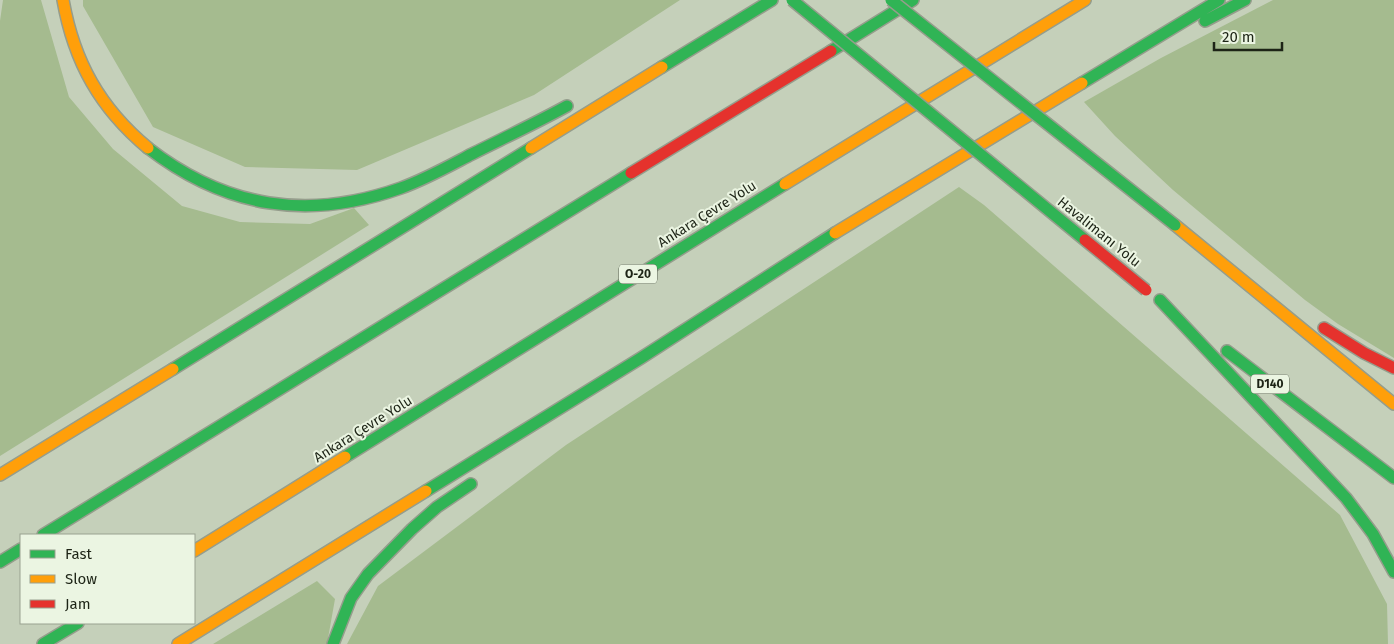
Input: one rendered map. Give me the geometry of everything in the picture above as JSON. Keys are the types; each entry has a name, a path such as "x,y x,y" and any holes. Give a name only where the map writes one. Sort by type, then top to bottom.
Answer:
{"highway":[{"path":"63,0 65,16 82,69 97,94 118,121 138,141 163,160 194,179 229,193 259,202 294,205 334,203 399,188 426,177 531,126 580,98"},
{"path":"705,28 755,0"},
{"path":"0,475 772,0"},
{"name":"Havalimanı Yolu","path":"792,0 1146,290 1394,478"},
{"path":"891,0 1175,225 1394,404"},
{"path":"45,534 913,0"},
{"name":"Ankara Çevre Yolu","path":"195,550 644,270 1085,0"},
{"path":"178,644 641,358 823,240 1218,0"},
{"path":"1073,89 1245,0"},
{"path":"579,410 823,240"},
{"path":"1224,265 1298,311"},
{"path":"1160,300 1346,498 1381,546 1394,572"},
{"path":"1314,322 1364,353 1394,368"},
{"path":"333,644 351,598 368,574 412,529 437,507 483,476"},
{"path":"0,562 20,550"},
{"path":"43,644 76,624"}],"green space":[{"path":"3,0 41,0 69,97 113,149 182,206 240,222 310,224 354,208 369,225 0,456 0,21"},
{"path":"83,0 680,0 534,95 357,170 245,167 153,127 83,6"},
{"path":"1273,0 1394,0 1394,358 1338,324 1305,300 1173,190 1115,136 1084,102 1161,58"},
{"path":"959,187 984,205 1340,515 1387,604 1388,644 347,644 378,586 566,445"},
{"path":"317,581 335,599 327,644 213,644"}],"traffic: fast":[{"path":"662,67 772,0"},
{"path":"792,0 1085,240"},
{"path":"891,0 1175,225"},
{"path":"831,51 913,0"},
{"path":"1082,83 1219,0"},
{"path":"1205,21 1245,0"},
{"path":"148,148 177,168 207,184 238,196 269,203 301,206 333,204 367,198 401,188 437,172 567,106"},
{"path":"173,369 531,148"},
{"path":"45,534 631,173"},
{"path":"345,457 785,184"},
{"path":"426,491 641,358 835,233"},
{"path":"1160,300 1346,498 1373,534 1394,572"},
{"path":"1227,351 1394,478"},
{"path":"333,644 351,598 368,574 412,529 437,507 471,484"},
{"path":"0,562 20,550"},
{"path":"43,644 76,624"}],"traffic: slow":[{"path":"63,0 74,44 92,82 116,117 148,148"},
{"path":"785,184 1085,0"},
{"path":"531,148 662,67"},
{"path":"835,233 1082,83"},
{"path":"1175,225 1394,404"},
{"path":"0,475 173,369"},
{"path":"195,550 345,457"},
{"path":"178,644 426,491"}],"traffic: jam":[{"path":"631,173 831,51"},
{"path":"1085,240 1146,290"},
{"path":"1324,328 1364,353 1394,368"}]}
